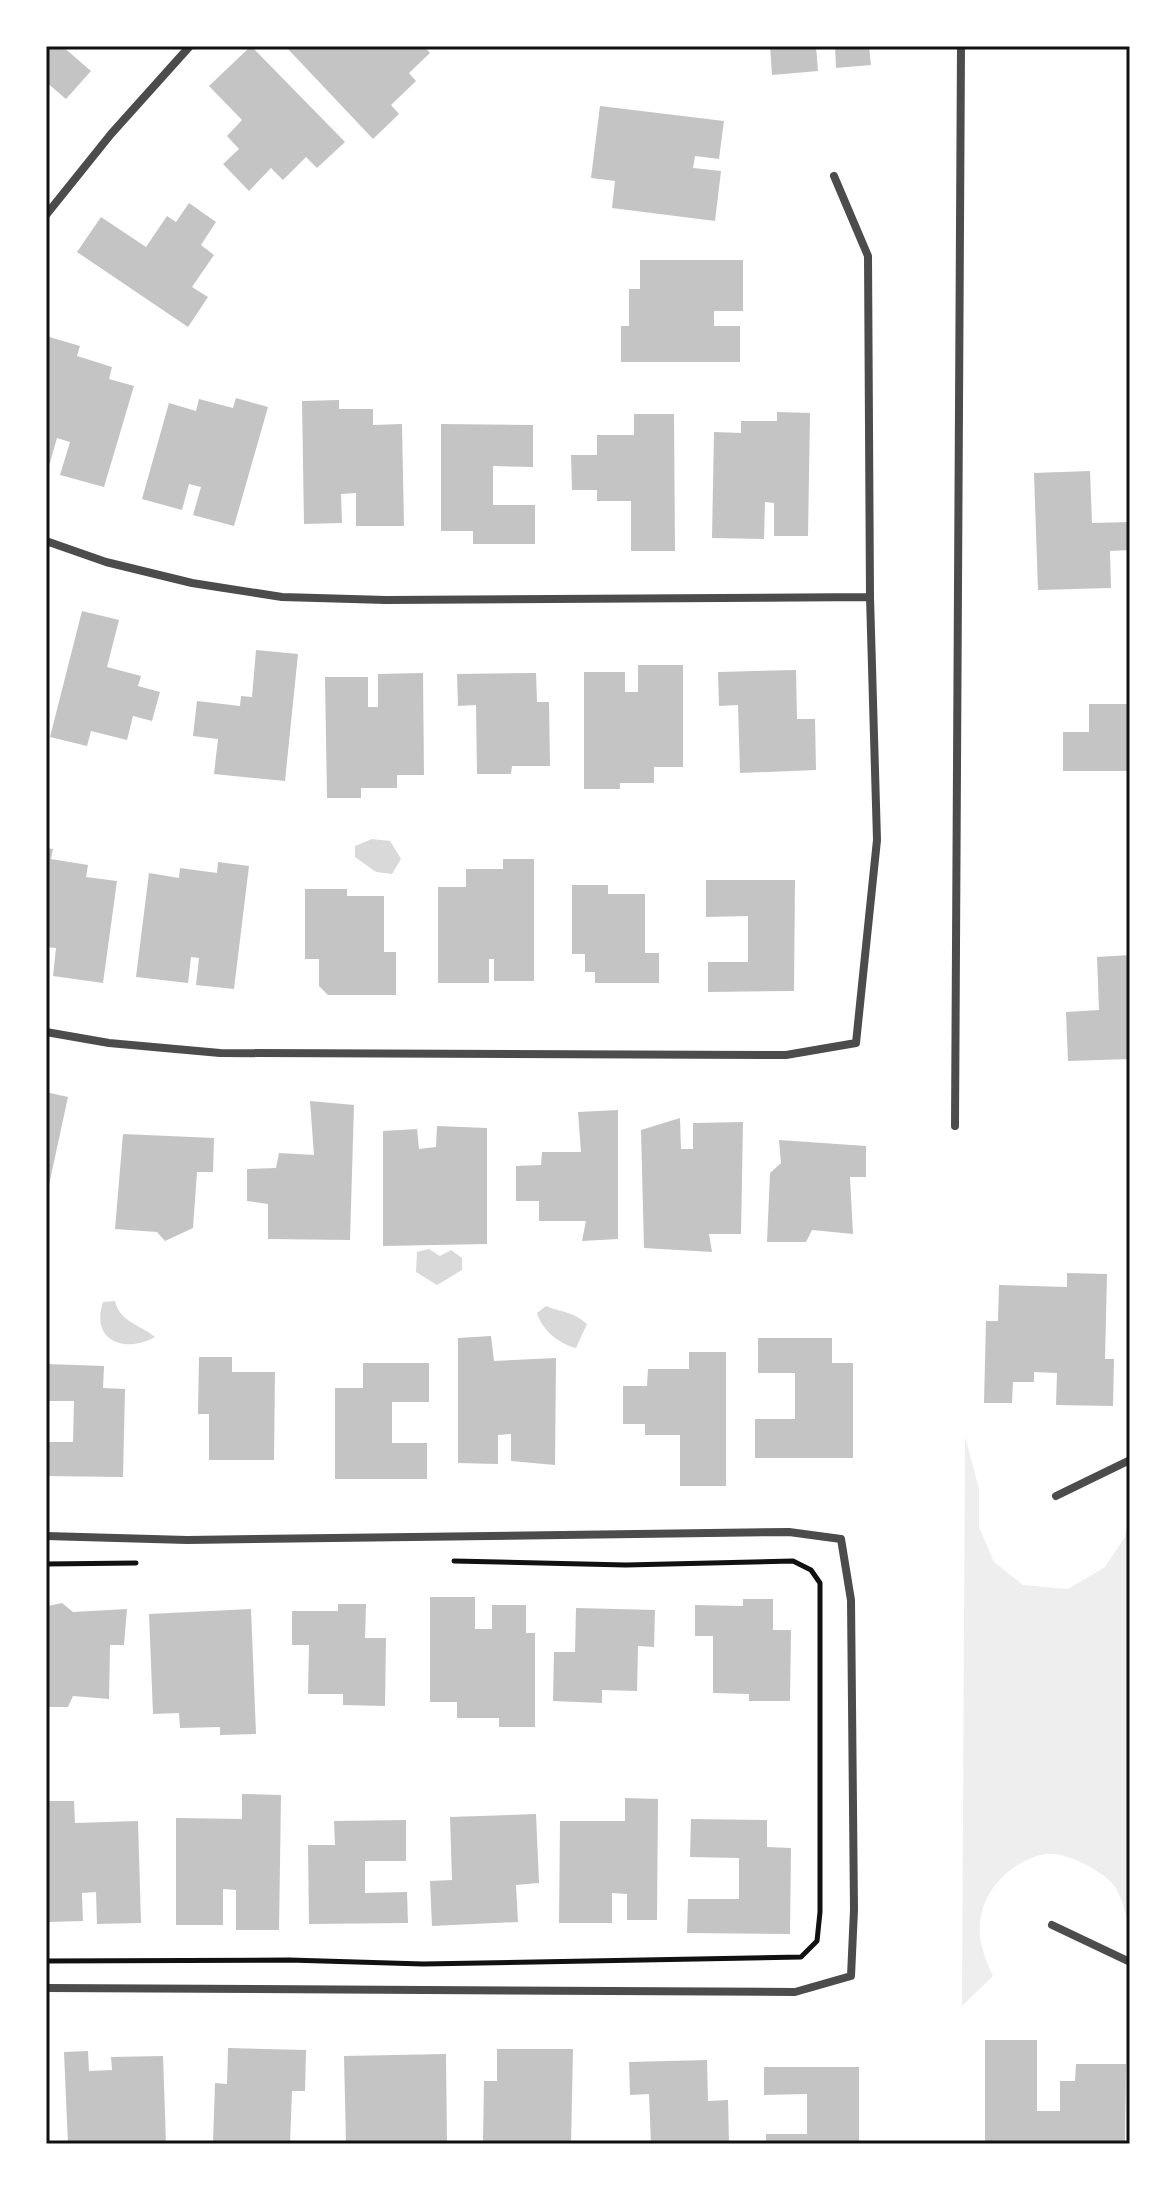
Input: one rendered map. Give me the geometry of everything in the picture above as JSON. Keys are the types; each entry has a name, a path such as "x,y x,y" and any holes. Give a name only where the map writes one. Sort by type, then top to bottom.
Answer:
{"street":[{"path":"46,215 111,134 190,46"},
{"path":"955,1126 961,46"},
{"path":"46,1032 109,1043 220,1053 786,1055 856,1043 877,840 870,597 868,256 834,176"},
{"path":"46,541 106,562 192,583 282,597 386,600 870,597"},
{"path":"1056,1496 1130,1460"},
{"path":"46,1536 187,1540 789,1532 841,1539 851,1600 854,1895 851,1976 795,1992 46,1988"},
{"path":"1052,1925 1130,1962"}],"path":[{"path":"46,1961 289,1960 423,1964 801,1957 817,1941 820,1912 820,1583 811,1570 793,1561 626,1565 454,1561"},
{"path":"46,1564 152,1563"}],"shaded area":[{"path":"372,839 390,841 401,859 392,874 376,872 355,857 355,846"},
{"path":"429,1249 440,1256 451,1250 462,1258 462,1270 437,1285 416,1272 417,1252"},
{"path":"115,1301 121,1314 155,1337 144,1342 122,1344 106,1335 100,1315 103,1302"},
{"path":"546,1306 572,1314 587,1324 576,1348 558,1340 543,1325 537,1313"},
{"path":"965,1437 979,1489 979,1527 994,1562 1023,1585 1068,1589 1105,1567 1125,1537 1130,1510 1130,1929 1118,1893 1106,1878 1081,1862 1062,1855 1033,1857 1011,1869 987,1898 982,1910 980,1936 993,1976 962,2006"}],"building":[{"path":"46,46 62,46 91,71 66,99 46,82"},
{"path":"251,46 345,142 317,168 306,157 283,180 271,168 249,191 223,164 239,149 227,136 242,120 209,86"},
{"path":"424,46 430,53 409,73 416,81 391,105 399,114 373,139 287,48"},
{"path":"770,46 816,46 818,71 772,75"},
{"path":"835,46 869,46 871,65 836,68"},
{"path":"600,106 724,121 719,159 695,156 693,168 721,171 715,221 612,208 615,181 591,178"},
{"path":"189,203 216,222 201,245 214,255 192,287 208,297 188,327 77,252 101,217 146,247 167,216 176,222"},
{"path":"640,260 743,260 743,311 714,311 714,326 740,326 740,362 621,362 621,326 629,326 629,289 640,289"},
{"path":"46,336 80,346 77,356 112,367 109,379 134,386 104,487 60,475 70,442 57,438 49,466 46,466"},
{"path":"236,398 268,407 234,526 193,515 201,487 189,484 182,510 142,499 169,403 196,411 199,399 233,408"},
{"path":"339,400 339,409 373,409 373,425 402,424 404,526 356,526 356,493 341,494 342,523 304,524 302,401"},
{"path":"777,412 810,413 808,536 774,536 774,503 765,502 764,539 712,538 714,432 741,433 741,421 777,421"},
{"path":"634,414 674,414 675,551 631,551 631,501 597,501 597,490 572,490 571,455 597,455 597,435 634,435"},
{"path":"441,424 533,425 533,467 493,466 493,505 535,505 535,544 473,544 473,531 441,531"},
{"path":"1090,471 1092,523 1130,522 1130,550 1110,551 1111,588 1038,590 1034,473"},
{"path":"82,611 119,620 107,667 141,676 138,686 160,692 152,721 133,716 127,740 91,731 87,746 50,737"},
{"path":"256,650 298,654 285,781 214,774 218,739 193,736 197,701 240,706 241,696 252,697"},
{"path":"638,665 683,665 683,767 654,767 654,783 620,783 620,789 584,789 584,672 625,672 625,692 638,692"},
{"path":"796,670 797,719 815,719 816,770 740,773 738,705 719,706 718,672"},
{"path":"423,673 424,775 397,775 397,788 361,788 361,798 327,798 325,677 368,677 368,707 378,707 378,674"},
{"path":"536,673 537,702 549,702 550,766 512,766 511,774 477,774 476,705 458,706 457,674"},
{"path":"1089,704 1130,704 1130,771 1063,771 1063,732 1089,732"},
{"path":"46,848 53,849 51,859 88,865 86,877 117,881 103,983 53,976 56,948 46,947"},
{"path":"503,859 534,859 534,981 494,981 494,959 489,959 489,983 438,983 438,887 466,887 466,869 503,869"},
{"path":"218,862 249,866 234,989 196,985 199,958 191,957 188,983 136,977 149,873 179,878 180,868 217,873"},
{"path":"706,880 795,880 794,991 708,992 708,962 748,962 748,916 706,917"},
{"path":"572,885 608,885 608,894 645,894 645,953 659,953 659,983 595,983 595,972 585,972 585,954 572,954"},
{"path":"305,889 347,889 347,896 384,896 384,952 396,952 396,995 328,995 319,986 319,959 305,959"},
{"path":"1130,955 1130,1059 1068,1061 1066,1012 1099,1010 1097,957"},
{"path":"46,1092 68,1097 47,1194 46,1194"},
{"path":"310,1101 354,1105 350,1240 268,1239 268,1204 247,1201 247,1169 276,1168 279,1153 314,1155"},
{"path":"618,1110 618,1239 582,1241 586,1221 539,1221 539,1201 516,1201 516,1166 541,1165 542,1152 581,1152 578,1112"},
{"path":"680,1118 681,1149 693,1149 693,1123 743,1122 741,1234 709,1234 712,1252 644,1248 641,1130"},
{"path":"437,1126 487,1128 487,1244 383,1246 383,1131 417,1129 419,1149 436,1147"},
{"path":"123,1134 214,1138 213,1172 197,1172 193,1228 165,1241 157,1232 115,1229"},
{"path":"779,1140 866,1146 866,1177 850,1177 853,1234 812,1230 806,1242 767,1242 770,1173 781,1163"},
{"path":"1067,1273 1107,1274 1105,1359 1114,1359 1113,1406 1056,1405 1057,1373 1034,1372 1034,1382 1013,1382 1012,1403 984,1403 986,1321 998,1321 999,1285 1067,1287"},
{"path":"491,1336 494,1361 556,1358 555,1465 511,1461 511,1434 498,1435 498,1464 458,1463 458,1338"},
{"path":"758,1338 832,1338 832,1363 853,1363 853,1458 755,1458 755,1419 795,1419 795,1373 758,1373"},
{"path":"689,1352 726,1352 726,1486 680,1486 680,1435 645,1435 645,1424 623,1424 623,1386 647,1386 648,1369 689,1369"},
{"path":"199,1357 232,1357 232,1372 275,1372 274,1460 209,1460 209,1414 198,1414"},
{"path":"363,1363 429,1363 429,1402 392,1402 392,1443 427,1443 427,1479 335,1479 335,1388 363,1388"},
{"path":"46,1364 104,1366 103,1388 125,1389 123,1477 46,1476 46,1442 73,1442 74,1401 46,1401"},
{"path":"430,1597 475,1597 475,1629 492,1629 492,1605 526,1605 526,1633 535,1633 535,1727 499,1727 499,1718 457,1718 457,1702 430,1702"},
{"path":"743,1599 773,1599 773,1630 791,1630 790,1701 749,1701 749,1694 713,1693 713,1636 695,1636 695,1605 743,1606"},
{"path":"62,1603 73,1612 127,1609 124,1645 110,1645 109,1699 73,1696 68,1707 46,1707 48,1606"},
{"path":"338,1604 366,1604 365,1638 386,1638 385,1706 343,1705 343,1694 308,1694 309,1645 292,1645 292,1611 338,1611"},
{"path":"576,1608 655,1610 654,1647 638,1646 637,1691 602,1690 602,1703 553,1701 554,1652 575,1652"},
{"path":"251,1609 256,1734 220,1735 220,1727 180,1728 179,1713 153,1714 149,1614"},
{"path":"242,1794 281,1795 279,1930 236,1930 236,1890 223,1889 223,1925 176,1925 176,1818 242,1819"},
{"path":"625,1798 658,1799 657,1920 627,1920 627,1894 612,1893 612,1923 559,1923 560,1821 625,1821"},
{"path":"46,1801 74,1801 75,1823 138,1821 141,1923 97,1924 96,1892 82,1893 83,1921 47,1922"},
{"path":"536,1814 539,1883 516,1885 518,1922 432,1926 430,1881 452,1880 450,1817"},
{"path":"691,1819 767,1820 767,1847 791,1848 790,1934 687,1933 688,1899 739,1899 739,1858 690,1857"},
{"path":"406,1820 406,1861 365,1861 365,1893 407,1892 408,1923 309,1924 308,1845 335,1845 334,1821"},
{"path":"985,2040 1037,2040 1037,2111 1060,2111 1060,2081 1075,2081 1076,2064 1126,2064 1125,2144 985,2144"},
{"path":"228,2048 306,2050 305,2091 292,2091 290,2144 213,2144 215,2083 227,2084"},
{"path":"497,2049 573,2049 571,2144 483,2144 484,2081 497,2081"},
{"path":"88,2051 89,2071 112,2070 111,2057 163,2056 166,2144 68,2144 64,2052"},
{"path":"446,2054 447,2144 346,2144 344,2056"},
{"path":"707,2060 708,2101 728,2100 729,2144 651,2144 649,2094 630,2095 629,2062"},
{"path":"764,2067 859,2067 859,2144 766,2144 766,2134 807,2134 807,2094 764,2095"}]}
